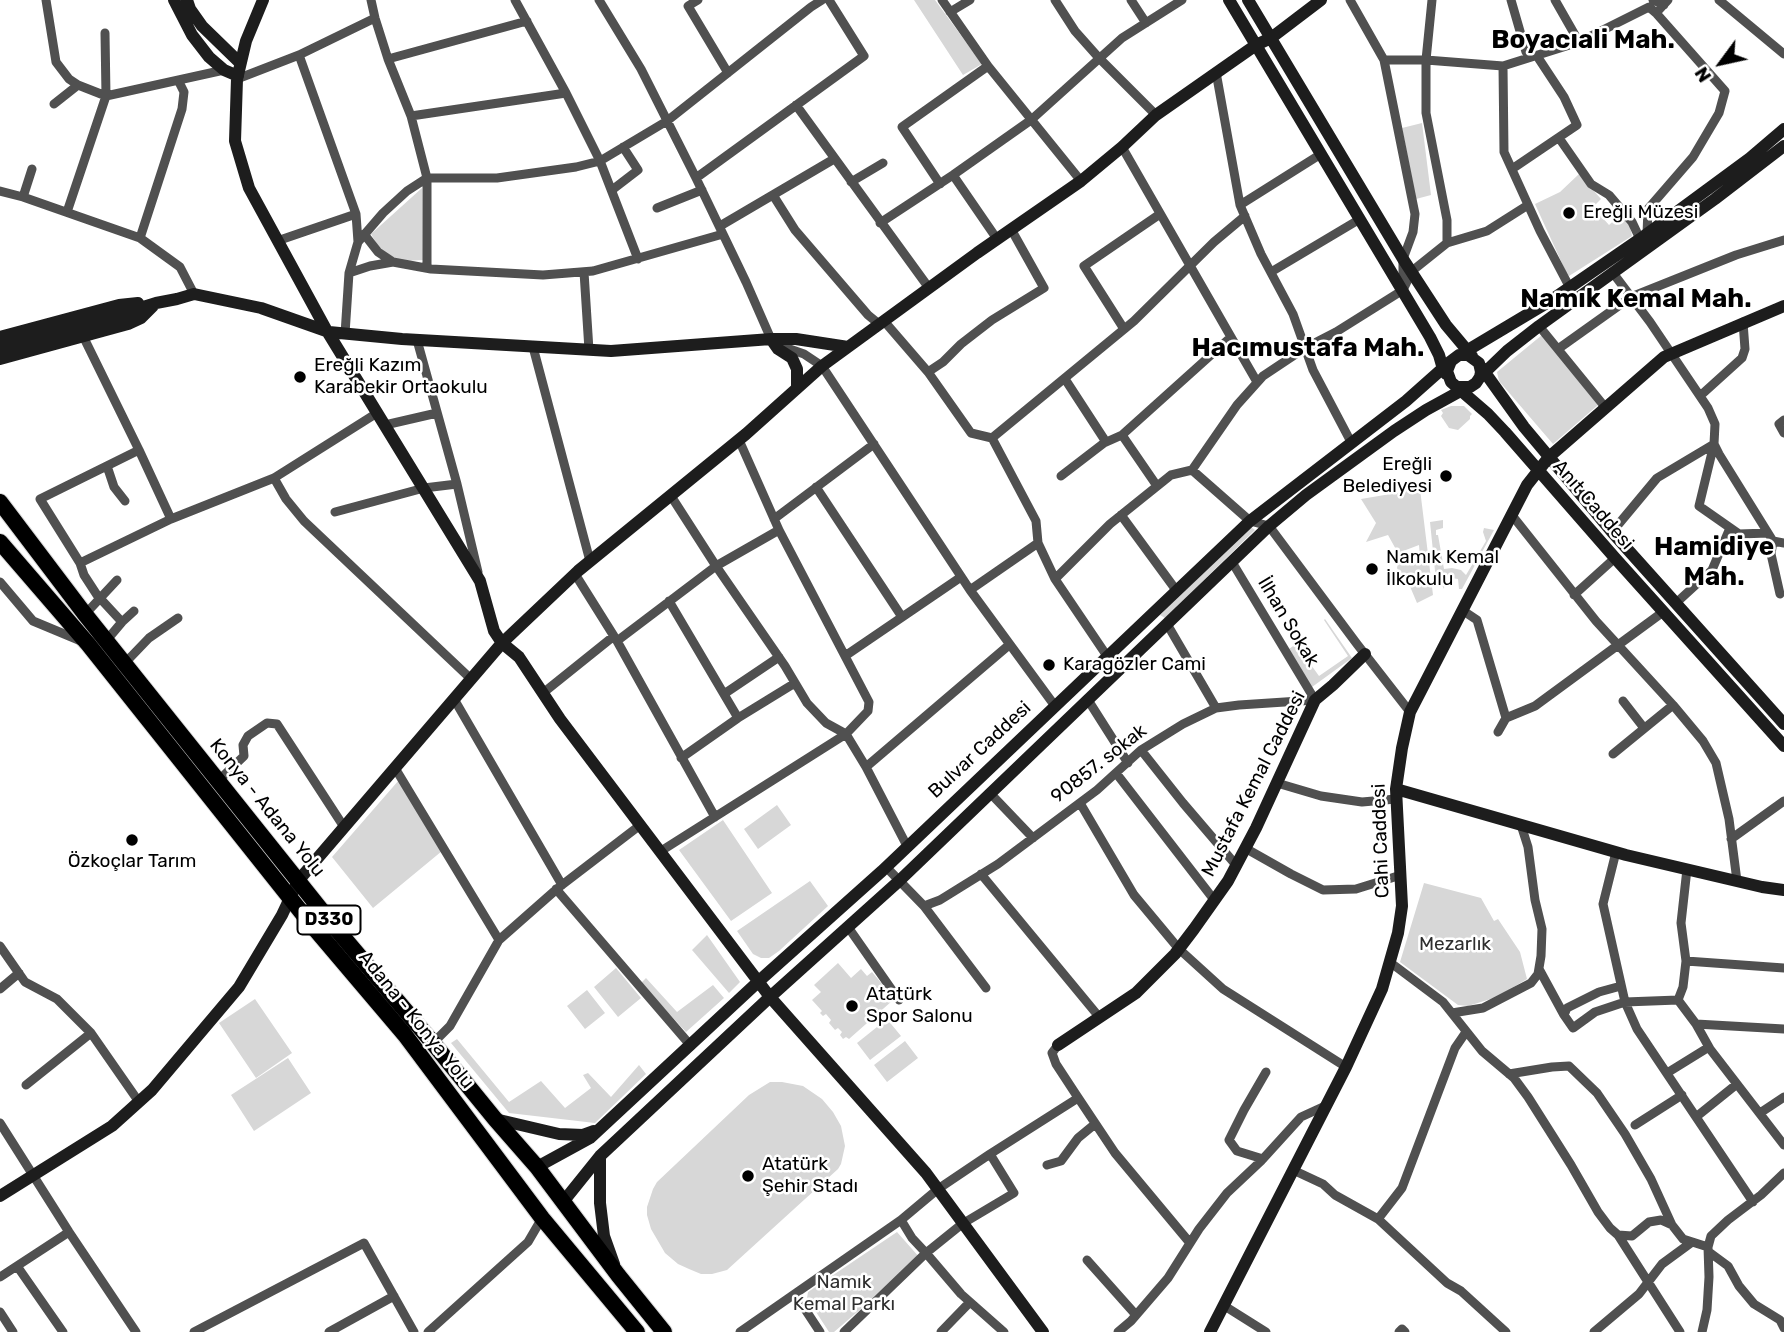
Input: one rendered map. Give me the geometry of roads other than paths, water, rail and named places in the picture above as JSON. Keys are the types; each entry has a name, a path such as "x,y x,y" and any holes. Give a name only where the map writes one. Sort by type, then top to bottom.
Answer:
{"highway":[{"name":"Konya - Adana Yolu","path":"0,502 124,664 338,931 537,1167 664,1332"},
{"name":"Adana - Konya Yolu","path":"0,542 88,644 291,899 405,1035 542,1218 637,1332"},
{"path":"516,1184 537,1167"},
{"path":"542,1218 563,1202"}],"main road":[{"path":"174,0 192,35 209,57 238,78"},
{"path":"187,0 202,26 241,62"},
{"path":"263,0 246,41 238,78 235,141 249,188 327,331 480,581 494,631 502,643 519,657 560,719 770,997 926,1173 1043,1332"},
{"name":"Anıt Caddesi","path":"1228,0 1435,346 1464,371 1488,414 1784,746"},
{"path":"1248,0 1446,324 1464,371 1505,402 1612,532 1784,724"},
{"path":"0,1196 112,1126 152,1090 239,987 291,899 298,881 502,643 575,574 739,440 822,366 1081,181 1156,115 1256,45 1271,38 1321,0"},
{"path":"563,1202 600,1156 899,881 1269,526 1306,495 1394,430 1426,410 1464,371 1570,288 1750,158 1784,129"},
{"path":"1464,371 1507,351 1784,146"},
{"path":"0,348 194,294 261,308 327,331 416,340 589,351 775,344 796,339 848,346"},
{"path":"0,359 128,324 142,318 156,303"},
{"path":"0,337 119,305 156,303"},
{"name":"Cahi Caddesi","path":"1210,1332 1376,1006 1391,963 1401,922 1396,794 1410,712 1527,485 1549,457 1670,353 1784,306"},
{"path":"775,344 792,358 797,369 797,388"},
{"name":"Bulvar Caddesi","path":"537,1167 590,1138 601,1129 886,867 1250,520 1406,401 1464,371"},
{"name":"Mustafa Kemal Caddesi","path":"1058,1045 1136,993 1179,949 1215,901 1236,865 1315,700 1365,654"},
{"path":"1396,794 1616,852 1784,890"},
{"path":"495,1119 558,1134 583,1135 601,1129"},
{"path":"600,1156 600,1203 604,1236 618,1275"}],"street":[{"path":"46,0 57,62 69,79 78,85 106,96 224,70"},
{"path":"371,0 388,59 411,116 427,178 427,268"},
{"path":"515,0 600,161 638,259"},
{"path":"599,0 641,69 722,230 775,344 804,354 822,366 961,577 1055,706"},
{"path":"698,0 687,3 728,73"},
{"path":"345,334 349,273 361,238 407,191 427,178 497,178 600,161 667,121 822,0"},
{"path":"696,178 864,57 829,0"},
{"path":"942,0 988,66 1081,181"},
{"path":"950,12 970,0"},
{"path":"1055,0 1075,31 1156,115"},
{"path":"1131,0 1146,23"},
{"path":"880,223 1031,120 1122,38 1182,0"},
{"path":"1350,0 1384,60 1415,214 1413,232 1404,259 1403,290"},
{"path":"1432,0 1426,60 1426,113 1447,220 1447,243"},
{"path":"1511,0 1526,52 1537,56 1564,97 1577,125 1512,169"},
{"path":"1555,0 1579,42"},
{"path":"1653,0 1666,2"},
{"path":"1719,0 1784,54"},
{"path":"1656,13 1666,2"},
{"path":"1384,60 1503,65 1579,42 1650,8 1725,91 1719,113 1693,157 1648,209 1644,236"},
{"path":"238,78 299,55 375,18"},
{"path":"388,59 527,21"},
{"path":"66,212 106,96 105,33"},
{"path":"299,55 356,214 361,238 393,262"},
{"path":"1503,65 1504,152 1570,288"},
{"path":"940,184 902,127 988,66"},
{"path":"1216,72 1240,205 1293,314 1313,370 1351,442"},
{"path":"140,238 182,109 184,92 178,80"},
{"path":"54,104 78,85"},
{"path":"411,116 566,93"},
{"path":"796,105 929,288"},
{"path":"1559,138 1591,184 1609,195 1644,236"},
{"path":"611,190 638,170 623,147"},
{"path":"1122,147 1257,382"},
{"path":"1240,205 1321,154"},
{"path":"349,273 393,262 427,268 542,275 593,271 638,259 722,230 773,195 834,159"},
{"path":"851,182 883,163"},
{"path":"23,197 32,169"},
{"path":"953,175 997,239"},
{"path":"657,208 702,190"},
{"path":"0,191 140,238 180,267 194,294"},
{"path":"773,195 795,230 868,315 882,322 928,372 971,433 992,438 1036,521 1038,543 1055,579 1107,656"},
{"path":"1055,579 1121,515 1157,486 1171,475 1192,470 1237,405 1263,376 1403,290 1412,271 1447,243 1486,231 1528,205"},
{"path":"278,242 356,214"},
{"path":"1125,329 1084,266 1160,214"},
{"path":"992,438 1125,329 1245,216"},
{"path":"1271,272 1360,219"},
{"path":"928,372 992,320 1044,288 1011,229"},
{"path":"1558,349 1631,297 1736,255 1784,240"},
{"path":"584,272 589,351"},
{"path":"1613,273 1700,396 1715,424 1714,444 1699,506 1739,534 1771,537 1784,544"},
{"path":"1700,396 1742,358 1745,349 1743,322"},
{"path":"1539,326 1605,407"},
{"path":"83,336 171,519"},
{"path":"1062,475 1106,442 1122,435 1231,337"},
{"path":"416,340 457,484 480,581"},
{"path":"533,347 590,562"},
{"path":"1065,379 1106,442"},
{"path":"80,563 171,519 274,478 377,413"},
{"path":"385,425 437,413"},
{"path":"1784,420 1779,424 1784,433"},
{"path":"1122,435 1157,486"},
{"path":"661,851 846,734 868,711 869,702 779,530 739,440"},
{"path":"774,519 874,444"},
{"path":"1612,532 1657,478 1714,444"},
{"path":"1714,444 1771,537 1771,554 1780,594"},
{"path":"122,622 99,598 40,499 139,450"},
{"path":"107,466 114,487 125,501"},
{"path":"1192,470 1250,520 1269,526 1410,712"},
{"path":"274,478 286,499 304,521 471,679"},
{"path":"335,512 424,488 457,484"},
{"path":"816,487 902,617"},
{"path":"671,496 807,703 826,723 846,734 907,846"},
{"path":"1511,514 1574,595 1703,741 1716,763 1729,820 1737,881"},
{"path":"1121,515 1176,590"},
{"path":"1676,603 1712,570 1730,528"},
{"path":"543,693 716,566 779,530"},
{"path":"970,590 1038,543"},
{"path":"1574,595 1615,558"},
{"name":"İlhan Sokak","path":"1232,562 1315,700"},
{"path":"575,574 616,639 715,817"},
{"path":"845,656 961,577"},
{"path":"84,613 117,580"},
{"path":"0,583 33,621 88,644"},
{"path":"669,601 738,718"},
{"path":"1462,610 1477,620 1506,718"},
{"path":"106,641 134,611"},
{"path":"1498,732 1506,718 1535,706 1663,612"},
{"path":"124,664 149,638 178,618"},
{"path":"1167,624 1216,708"},
{"path":"866,767 1009,645"},
{"path":"724,694 779,657"},
{"path":"681,758 795,683"},
{"path":"454,699 559,887 691,1046"},
{"path":"1088,700 1128,763"},
{"name":"90857. sokak","path":"925,906 940,901 981,874 1080,803 1141,750 1183,724 1216,708 1315,700"},
{"path":"1623,701 1644,729"},
{"path":"1613,754 1673,705"},
{"path":"218,780 244,756 243,746 248,736 267,723 277,724 344,827"},
{"path":"1141,750 1236,865"},
{"path":"395,768 499,940"},
{"path":"1116,773 1215,901"},
{"path":"1277,783 1321,796 1362,802 1396,794"},
{"path":"990,793 1032,838"},
{"path":"1731,839 1784,801"},
{"path":"1080,803 1134,895 1179,949 1223,989 1346,1067"},
{"path":"1452,1013 1483,1008 1531,983 1538,974 1542,929 1528,847 1521,825"},
{"path":"433,1043 450,1026 499,940 559,887 639,826"},
{"path":"1245,848 1323,890 1356,889 1401,875"},
{"path":"1616,852 1603,904 1625,1002 1637,1029 1753,1202"},
{"path":"886,867 925,906 986,988"},
{"path":"1678,1000 1683,987 1686,961 1681,923 1687,869"},
{"path":"981,874 1100,1018"},
{"path":"848,928 899,1000"},
{"path":"0,946 25,982 57,999 91,1033 139,1102"},
{"path":"1686,961 1784,968"},
{"path":"1391,963 1443,1002 1482,1051 1509,1074 1528,1097 1598,1212 1618,1235 1680,1332"},
{"path":"1539,969 1573,1028 1595,1012 1625,1002 1678,1000"},
{"path":"0,989 19,972"},
{"path":"1564,1015 1567,1008 1582,1000 1621,986"},
{"path":"1678,1000 1709,1047 1784,1145"},
{"path":"1696,1024 1783,1030"},
{"path":"1378,1219 1402,1188 1455,1048 1466,1032"},
{"path":"26,1085 91,1033"},
{"path":"1058,1045 1052,1053 1056,1064 1095,1124 1115,1153 1190,1243"},
{"path":"1667,1073 1709,1047"},
{"path":"1509,1074 1569,1066 1597,1093 1625,1134 1651,1178 1672,1225 1683,1239 1708,1250 1728,1266 1739,1286 1754,1304 1780,1320 1784,1328"},
{"path":"1263,1159 1237,1152 1229,1140 1265,1072"},
{"path":"1696,1116 1737,1084"},
{"path":"1636,1125 1682,1095"},
{"path":"1760,1114 1784,1097"},
{"path":"740,1332 901,1220 938,1189 1078,1098"},
{"path":"1121,1331 1168,1278 1190,1243 1227,1194 1301,1117 1325,1107"},
{"path":"0,1123 69,1233 136,1332"},
{"path":"1047,1165 1061,1161 1079,1138 1095,1124"},
{"path":"844,1332 926,1253 962,1224 1014,1193 990,1154"},
{"path":"1293,1170 1323,1184 1335,1195 1378,1219 1447,1283 1461,1291 1506,1332"},
{"path":"1702,1332 1707,1310 1708,1250 1711,1236 1784,1173"},
{"path":"428,1332 528,1242 542,1218"},
{"path":"901,1220 912,1238 970,1302 1004,1332"},
{"path":"1618,1235 1632,1236 1649,1222 1661,1220 1672,1225"},
{"path":"0,1277 69,1233"},
{"path":"1594,1332 1639,1294 1662,1264 1692,1242"},
{"path":"194,1332 364,1243 414,1332"},
{"path":"1087,1260 1136,1315"},
{"path":"17,1266 63,1332"},
{"path":"795,1294 820,1332"},
{"path":"330,1332 394,1296"},
{"path":"941,1332 970,1302"},
{"path":"1223,1305 1266,1332"},
{"path":"0,1312 13,1332"},
{"path":"1399,1332 1402,1329 1405,1332"}],"place":[{"name":"Ereğli Müzesi","path":"1569,213"},
{"name":"Ereğli Kazım Karabekir Ortaokulu","path":"300,377"},
{"name":"Ereğli Belediyesi","path":"1446,476"},
{"name":"Namık Kemal İlkokulu","path":"1372,569"},
{"name":"Karagözler Cami","path":"1049,665"},
{"name":"Özkoçlar Tarım","path":"132,840"},
{"name":"Atatürk Spor Salonu","path":"852,1006"},
{"name":"Atatürk Şehir Stadı","path":"748,1176"}],"district":[{"name":"Boyacıali Mah.","path":"1583,40"},
{"name":"Namık Kemal Mah.","path":"1636,299"},
{"name":"Hacımustafa Mah.","path":"1308,348"},
{"name":"Hamidiye Mah.","path":"1714,562"}],"park label":[{"name":"Mezarlık","path":"1455,945"},
{"name":"Namık Kemal Parkı","path":"844,1294"}]}
